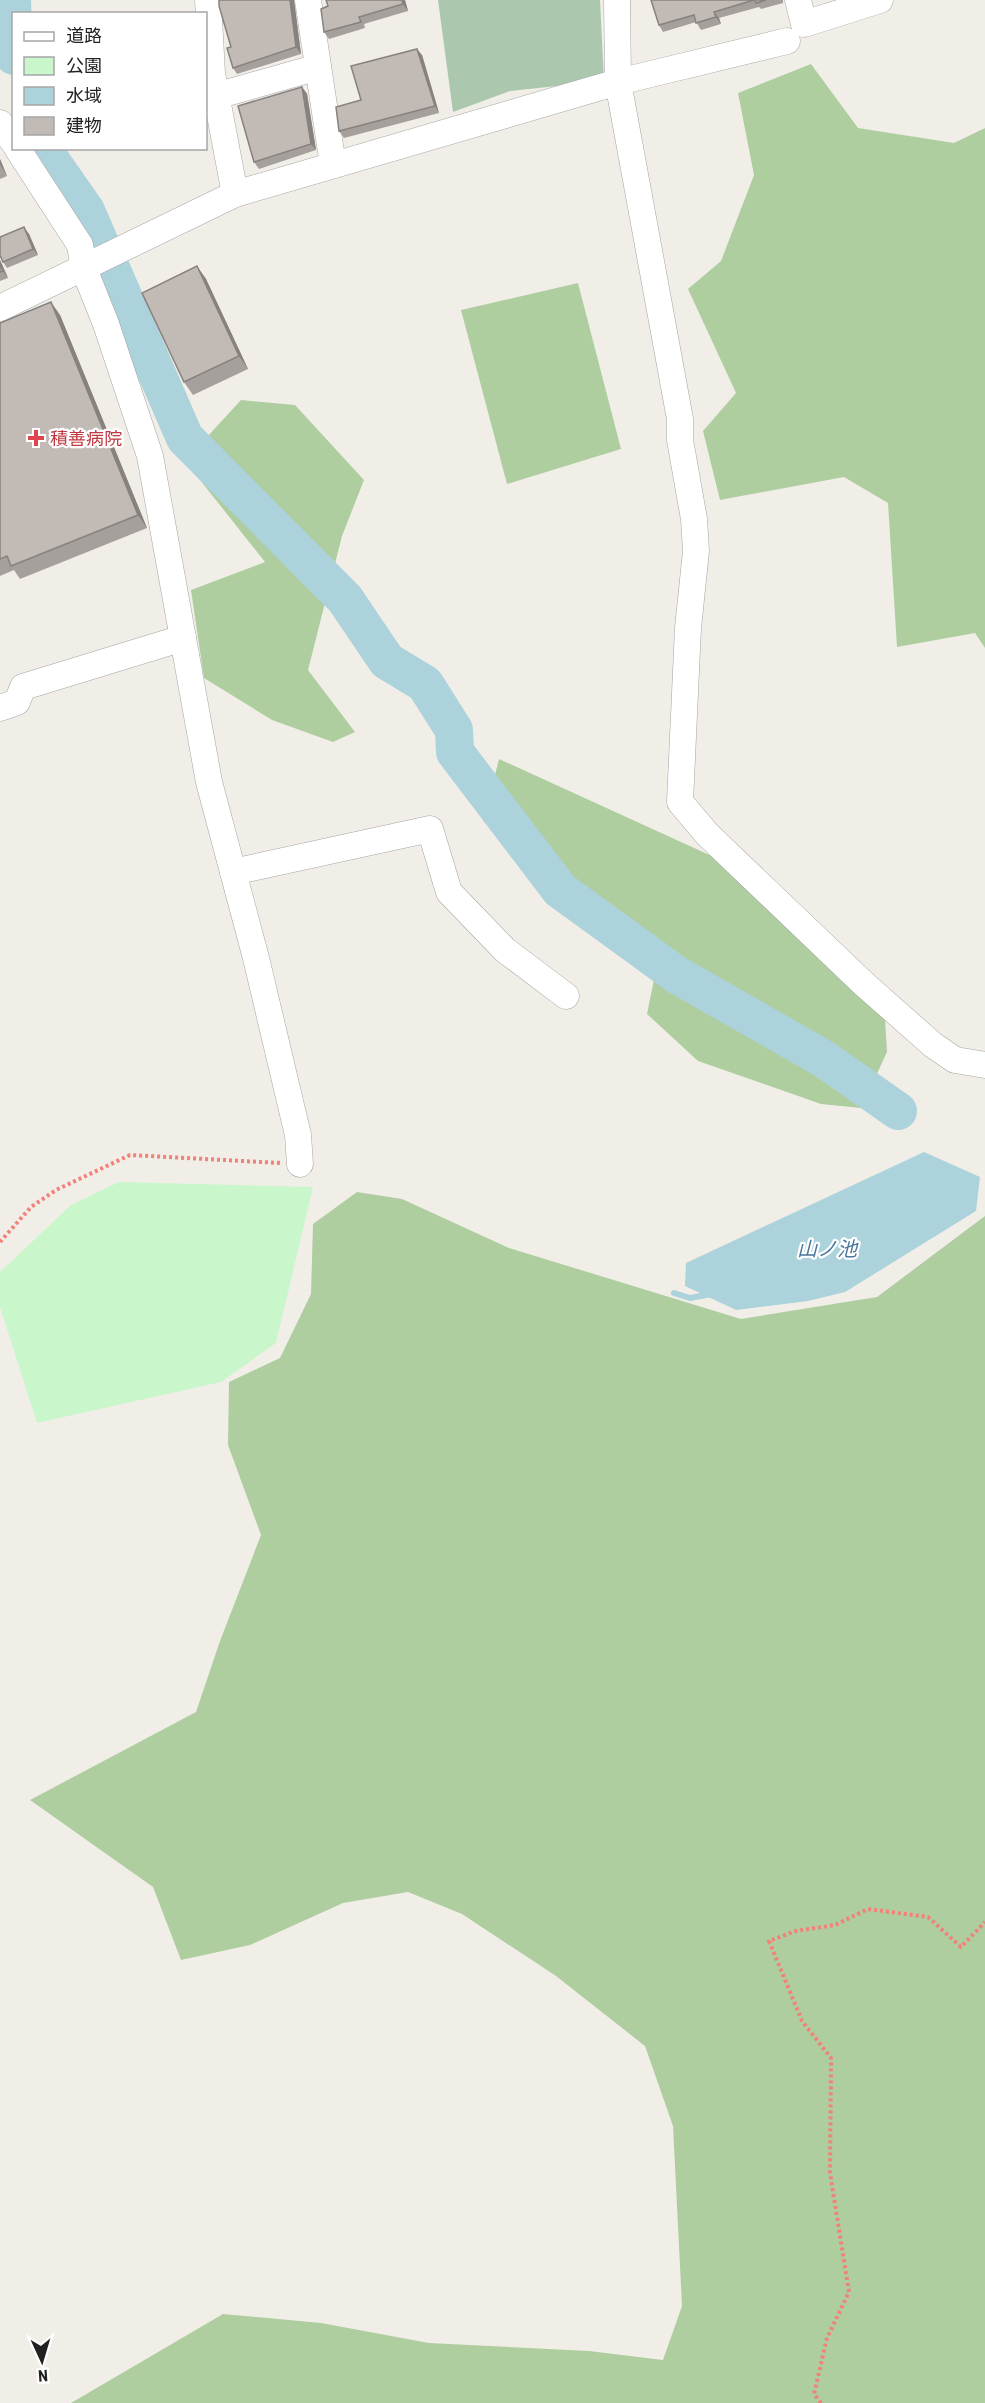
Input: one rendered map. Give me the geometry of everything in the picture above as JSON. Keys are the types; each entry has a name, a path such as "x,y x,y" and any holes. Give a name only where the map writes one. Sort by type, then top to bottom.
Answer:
{"street":[{"path":"208,0 212,73 235,194"},
{"path":"309,0 333,165"},
{"path":"617,0 618,82 680,418 680,440 694,519 696,550 687,639 680,802 707,834 864,984 925,1037 955,1060 985,1065"},
{"path":"798,0 804,24 880,0"},
{"path":"0,308 235,194 618,82 787,41"},
{"path":"216,96 318,67"},
{"path":"0,123 12,140"},
{"path":"19,150 80,245 89,265 150,456 209,782 298,1135 300,1164"},
{"path":"0,708 17,702 23,687 183,638"},
{"path":"233,872 430,829 449,892 505,950 566,996"}],"path":[{"path":"0,1242 31,1208 56,1190 130,1155 300,1164"},
{"path":"821,2403 814,2394 827,2338 849,2292 830,2173 831,2058 802,2021 769,1941 796,1931 835,1925 868,1909 928,1917 961,1947 985,1922"}],"green space":[{"path":"438,0 600,0 604,81 510,91 453,112"},
{"path":"811,64 858,128 954,143 985,128 985,648 975,633 897,647 888,503 844,477 720,500 703,431 736,393 688,289 721,261 754,175 738,93"},
{"path":"578,283 621,449 507,484 461,310"},
{"path":"241,400 295,405 364,480 342,536 308,670 355,732 333,742 272,720 204,678 191,590 265,562 185,461"},
{"path":"499,759 716,858 883,985 887,1052 861,1108 821,1104 698,1061 647,1014 659,955 483,821"},
{"path":"119,1182 313,1187 276,1343 221,1382 37,1423 0,1307 0,1272 71,1205"},
{"path":"357,1192 402,1199 509,1248 741,1319 877,1297 985,1216 985,2403 71,2403 223,2314 321,2323 429,2343 589,2351 663,2360 682,2306 673,2126 645,2046 556,1976 462,1914 408,1892 343,1903 250,1945 181,1960 153,1887 30,1800 196,1712 220,1641 261,1535 228,1445 229,1382 280,1358 311,1294 313,1224"}],"water":[{"name":"山ノ池","path":"924,1152 980,1177 976,1211 845,1292 808,1301 736,1310 685,1286 686,1263"}],"building":[{"path":"219,0 290,0 296,47 233,68 227,48 231,47"},
{"path":"326,0 402,0 403,4 359,17 361,22 324,32 321,9 328,6"},
{"path":"651,0 754,0 714,12 716,17 696,23 694,15 659,25"},
{"path":"417,49 435,106 339,131 336,107 361,100 351,66"},
{"path":"302,87 311,144 254,162 238,106"},
{"path":"24,227 33,249 3,262 0,255 0,237"},
{"path":"197,266 239,356 184,382 142,293"},
{"path":"51,302 138,515 11,566 7,556 0,559 0,323"}],"waterway":[{"path":"12,0 12,12"},
{"path":"43,150 86,211 185,438 345,599 387,661 425,684 454,730 455,752 560,890 677,975 824,1059 898,1111"},
{"path":"674,1293 690,1298 711,1294"}],"place":[{"name":"積善病院","path":"36,438"}]}
